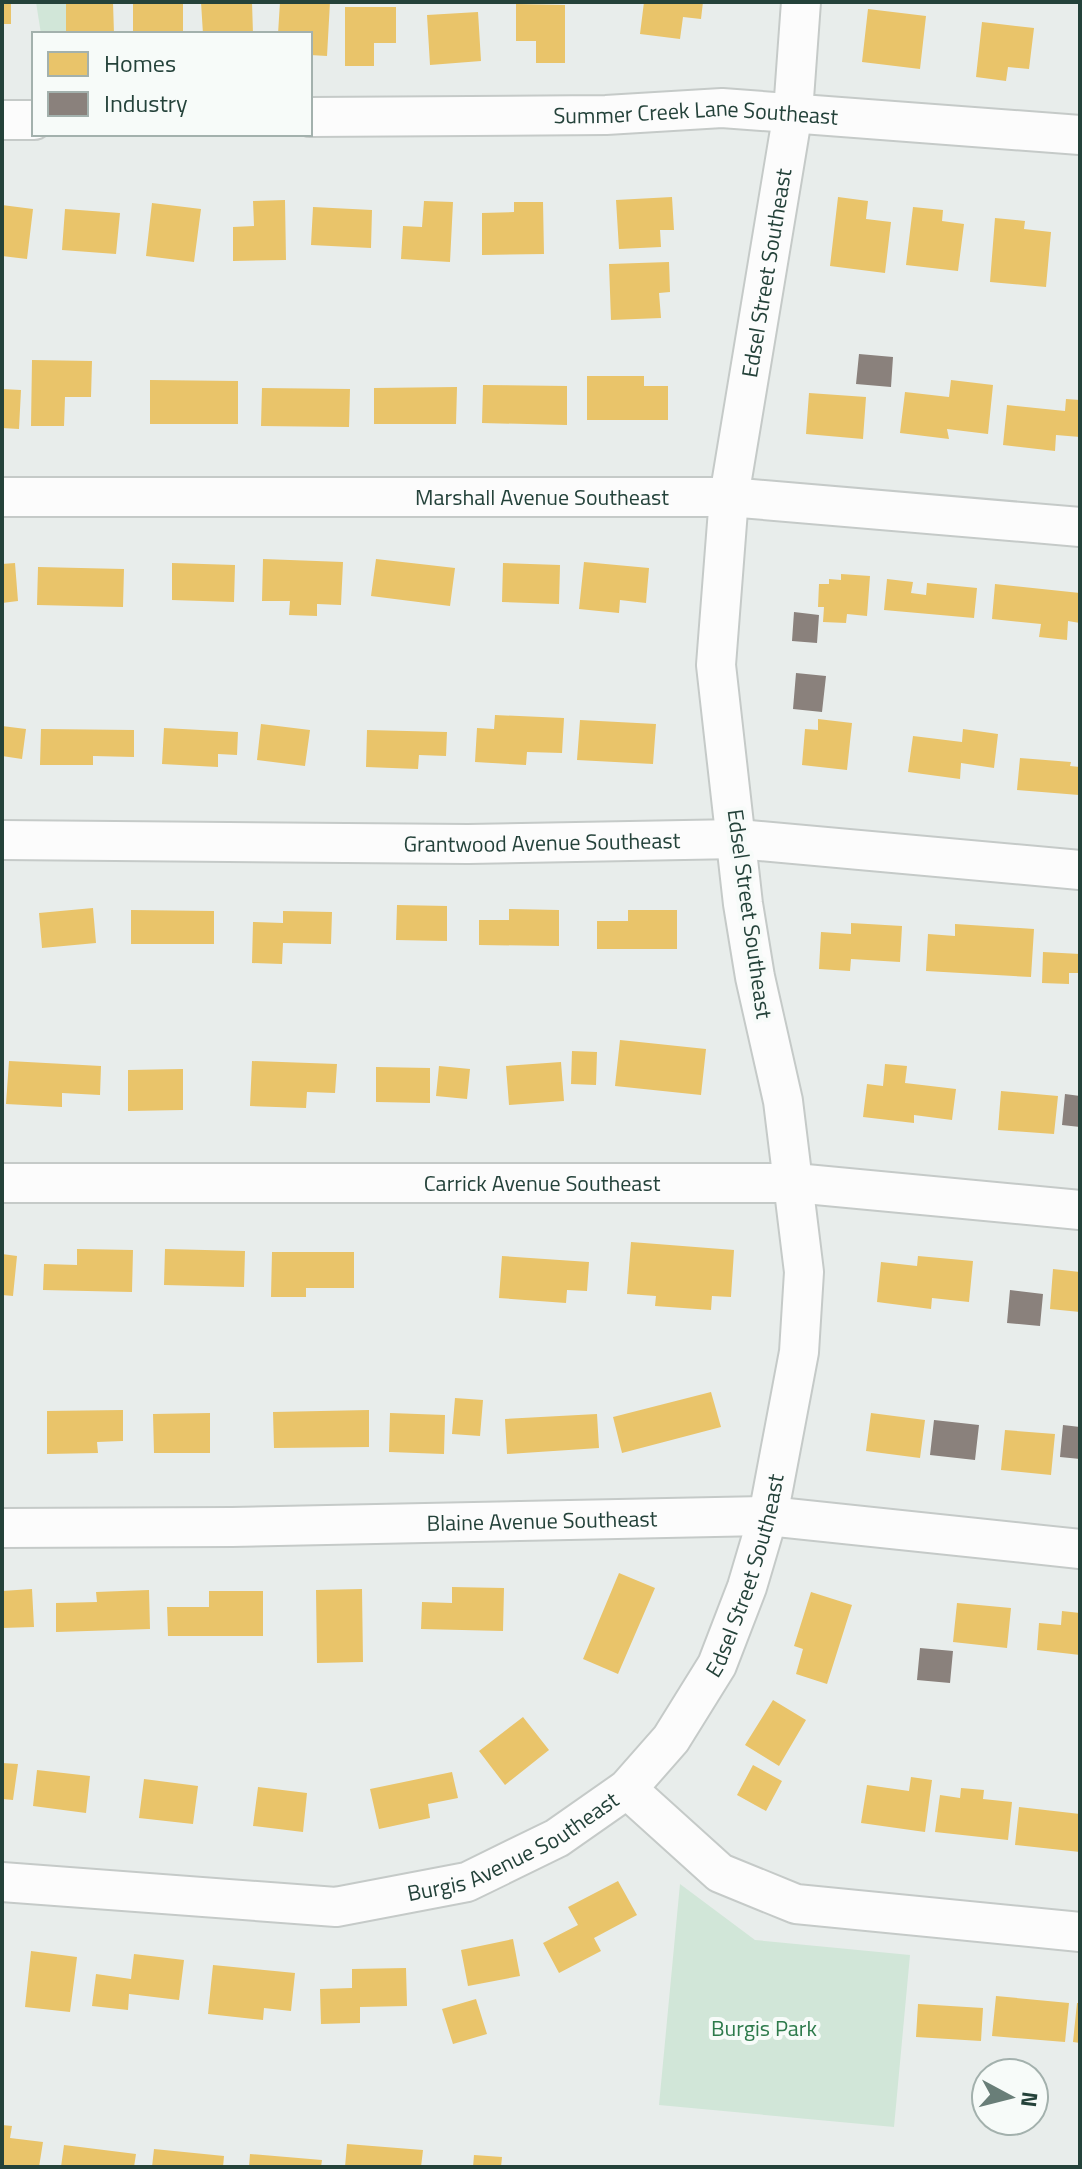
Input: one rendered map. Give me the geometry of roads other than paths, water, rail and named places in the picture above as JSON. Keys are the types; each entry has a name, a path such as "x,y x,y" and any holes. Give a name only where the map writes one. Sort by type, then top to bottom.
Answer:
{"street":[{"name":"Edsel Street Southeast","path":"627,1789 671,1739 717,1665 747,1587 768,1516 799,1352 804,1272 795,1183 783,1101 755,977 743,904 716,665 729,497 793,112 801,2"},
{"name":"Summer Creek Lane Southeast","path":"312,117 606,115 722,108 1080,135"},
{"path":"2,120 32,120"},
{"name":"Marshall Avenue Southeast","path":"2,497 729,497 1080,527"},
{"name":"Grantwood Avenue Southeast","path":"2,840 468,844 738,839 1080,870"},
{"name":"Carrick Avenue Southeast","path":"2,1183 795,1183 1080,1210"},
{"name":"Blaine Avenue Southeast","path":"2,1528 248,1527 768,1516 1080,1549"},
{"name":"Burgis Avenue Southeast","path":"2,1882 336,1907 467,1882 557,1838 627,1789 720,1873 796,1904 1080,1932"}],"park label":[{"name":"Burgis Park","path":"764,2028"}]}
